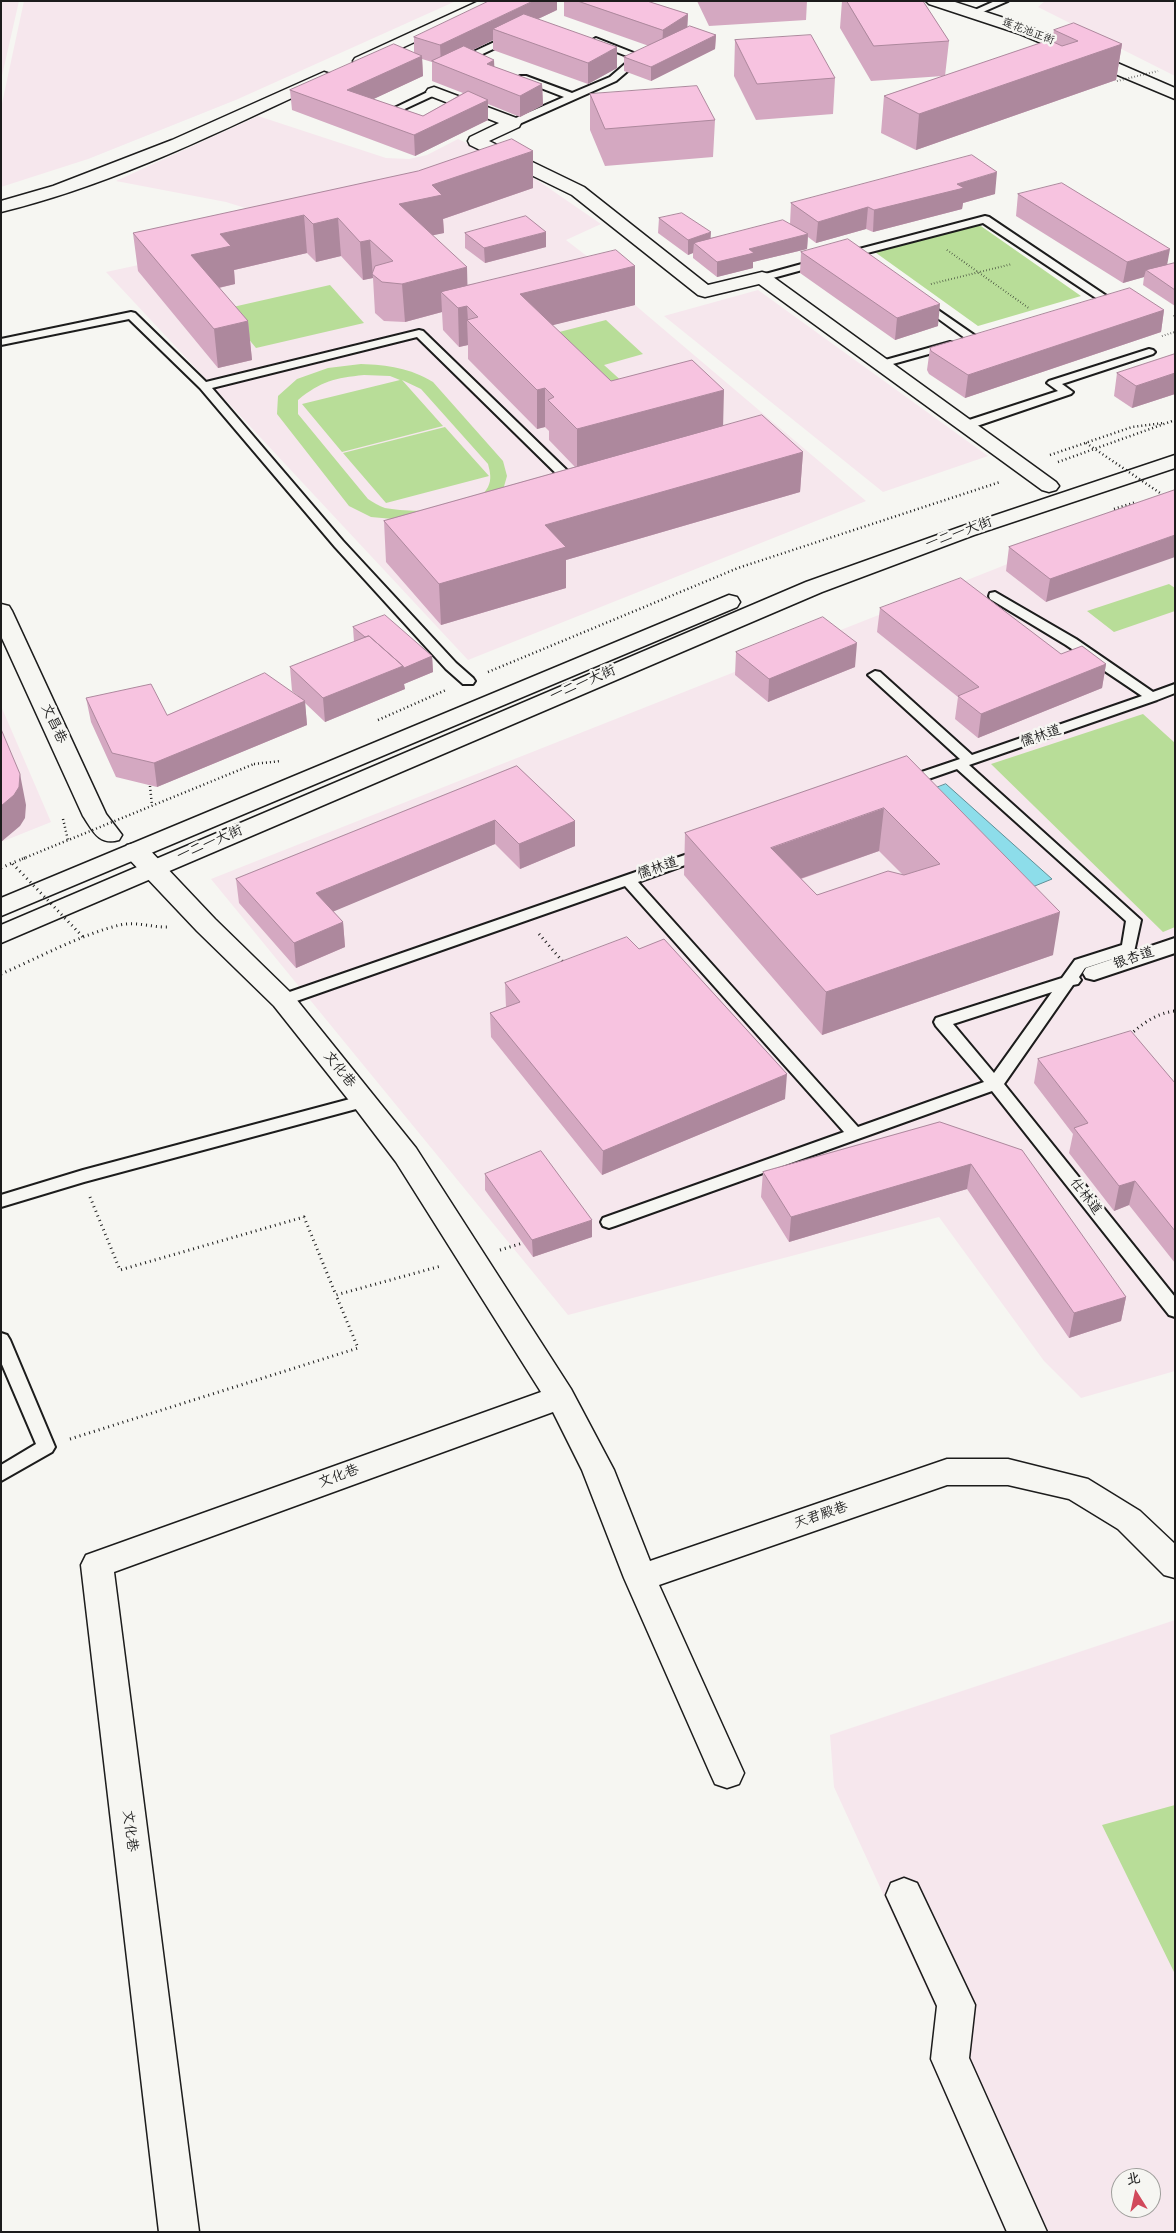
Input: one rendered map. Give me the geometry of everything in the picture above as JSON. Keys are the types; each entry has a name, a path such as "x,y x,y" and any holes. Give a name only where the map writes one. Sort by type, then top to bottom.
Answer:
{"street":[{"path":"1,207 59,190 178,144 492,1"},
{"name":"莲花池正街","path":"934,1 973,13 1085,54 1175,94"},
{"path":"434,92 514,123"},
{"path":"514,123 476,141 578,191 706,291 762,278 1049,486"},
{"name":"一二一大街","path":"1,935 144,860 621,646 800,573 1049,486 1173,431"},
{"name":"一二一大街","path":"1,908 144,860 814,587 966,531 1175,461"},
{"name":"文昌巷","path":"1,611 95,816 110,835"},
{"name":"文化巷","path":"144,860 206,925 283,1000 365,1101 406,1155 560,1397 97,1565 178,2232"},
{"name":"银杏道","path":"1094,973 1175,945"},
{"path":"560,1397 598,1470 640,1578 727,1773"},
{"name":"天君殿巷","path":"640,1578 947,1472 1008,1472 1077,1488 1128,1520 1175,1565"},
{"path":"904,1895 956,2005 950,2059 1027,2232"}],"lane":[{"path":"973,13 1004,1"},
{"path":"485,64 467,57 527,30"},
{"path":"514,123 613,79 639,57 587,38"},
{"path":"511,74 573,97"},
{"path":"393,111 434,92"},
{"path":"762,278 986,220 1108,301 1089,306"},
{"path":"854,254 869,264"},
{"path":"882,364 978,337 906,291"},
{"path":"1,342 131,315 204,386 339,544 451,666 468,681"},
{"path":"204,386 419,333 583,492"},
{"path":"967,425 1067,392 1053,383 1149,352"},
{"path":"995,596 1070,642 1152,697"},
{"path":"609,1222 995,1084 1070,981 1080,964 1129,948 1134,920 875,675"},
{"name":"儒林道","path":"889,788 966,763 1175,688"},
{"name":"儒林道","path":"283,1000 721,847"},
{"path":"628,880 854,1134"},
{"path":"1070,981 1094,973"},
{"name":"仕林道","path":"1070,981 942,1022 995,1084 1175,1310"},
{"path":"1,1201 83,1176 365,1101"},
{"path":"1,1340 46,1447 1,1474"}],"path":[{"path":"1117,81 1158,72"},
{"path":"926,235 1030,309"},
{"path":"906,291 1041,257"},
{"path":"1044,457 1132,427 1173,431"},
{"path":"1086,443 1160,494"},
{"path":"1,868 254,764 282,761"},
{"path":"150,786 152,806"},
{"path":"12,863 84,938"},
{"path":"525,916 569,970"},
{"path":"1,974 84,938 120,925 137,923 156,928 206,925"},
{"path":"1133,1042 1130,1034 1148,1020 1166,1011 1175,1011"},
{"path":"46,1447 358,1348 304,1217 120,1270 83,1176"},
{"path":"336,1295 532,1240"}],"shaded area":[{"path":"1,1 19,1 1,80"},
{"path":"24,1 456,1 238,99 88,159 1,187 1,108"},
{"path":"1045,1 1175,1 1175,76 1038,7"},
{"path":"258,116 386,158 409,159 427,155 458,139 517,167 300,225 226,202 116,181"},
{"path":"521,169 601,224 566,240 606,271 635,305 866,501 468,660 106,272 418,205"},
{"path":"758,290 988,456 883,492 664,316"},
{"path":"1175,496 1175,1371 1081,1398 1044,1361 939,1217 568,1315 211,879 995,569"},
{"path":"1,706 51,822 1,842"},
{"path":"1175,1620 1175,2232 1005,2232 931,2063 936,2009 834,1787 830,1735"}],"green space":[{"path":"978,224 1081,296 978,326 872,250"},
{"path":"330,285 364,323 256,348 224,309"},
{"path":"606,320 643,354 604,365 646,403 528,340"},
{"path":"361,364 390,366 416,373 433,382 503,461 507,476 503,490 493,502 474,511 446,520 404,520 371,517 349,506 277,414 278,396 297,379 328,368","holes":["354,376 390,376 400,380 302,404 342,452 443,426 402,380 421,389 488,464 490,481 481,496 456,507 441,509 410,511 385,508 368,499 298,414 298,400 321,385 336,379"]},
{"path":"445,427 489,476 386,503 343,453"},
{"path":"1169,584 1175,588 1175,611 1114,632 1087,611"},
{"path":"1143,714 1175,743 1175,927 1163,932 991,764"},
{"path":"1175,1805 1175,1974 1102,1825"}],"water":[{"path":"946,784 1052,879 1025,890 920,794"}],"building":[{"path":"489,1 533,1 440,45 414,37"},
{"path":"578,1 647,1 688,14 663,30"},
{"path":"847,1 923,1 949,41 874,46"},
{"path":"524,14 617,47 588,63 493,29"},
{"path":"1074,23 1122,44 919,114 884,96 1049,40 1062,46 1078,41 1054,30"},
{"path":"690,26 716,35 651,67 624,57"},
{"path":"811,35 835,78 757,84 735,40"},
{"path":"394,44 422,56 347,90 423,116 468,91 488,100 414,135 290,90"},
{"path":"464,46 494,60 487,64 542,84 520,96 432,61"},
{"path":"697,86 715,120 605,129 590,94"},
{"path":"512,139 533,151 432,185 442,195 399,204 467,267 402,284 382,282 372,274 375,266 393,261 370,240 360,242 338,218 313,224 304,215 220,234 231,246 191,255 248,321 214,329 133,233 418,171"},
{"path":"972,155 997,172 957,184 964,188 874,210 868,207 818,222 791,203"},
{"path":"1062,183 1170,249 1127,262 1018,194"},
{"path":"682,213 711,232 688,240 659,218"},
{"path":"526,216 546,232 484,248 465,233"},
{"path":"783,220 808,234 749,249 754,253 717,262 694,243"},
{"path":"848,239 940,304 897,318 801,252"},
{"path":"616,250 635,266 520,294 611,381 692,360 724,390 577,429 548,400 554,397 545,388 537,390 467,320 478,317 467,306 458,308 441,292"},
{"path":"1175,263 1175,290 1146,270"},
{"path":"1130,288 1164,310 968,375 931,351 930,348"},
{"path":"1175,354 1175,373 1136,386 1117,373"},
{"path":"762,415 803,452 545,525 566,547 439,584 384,521"},
{"path":"1175,490 1175,535 1050,579 1009,547"},
{"path":"961,578 1061,654 1082,646 1106,664 981,714 958,696 979,687 880,608"},
{"path":"385,615 432,656 404,668 369,636 365,637 353,627"},
{"path":"823,617 857,643 769,679 736,652"},
{"path":"369,636 403,666 323,698 290,667"},
{"path":"265,673 305,701 154,763 112,753 86,698 151,684 167,715"},
{"path":"1,729 20,774 19,787 14,795 1,806"},
{"path":"907,756 1060,912 826,992 685,833","holes":["884,808 940,864 904,875 888,871 817,895 771,848"]},
{"path":"517,766 575,821 519,844 495,820 316,893 343,922 294,943 236,879"},
{"path":"627,937 639,949 664,939 787,1074 603,1151 490,1013 520,1002 505,983"},
{"path":"1131,1031 1175,1083 1175,1231 1135,1181 1119,1186 1074,1128 1088,1123 1038,1059"},
{"path":"940,1122 1022,1150 1126,1297 1074,1313 971,1164 791,1217 763,1172"},
{"path":"541,1151 592,1220 532,1240 485,1174"}]}
